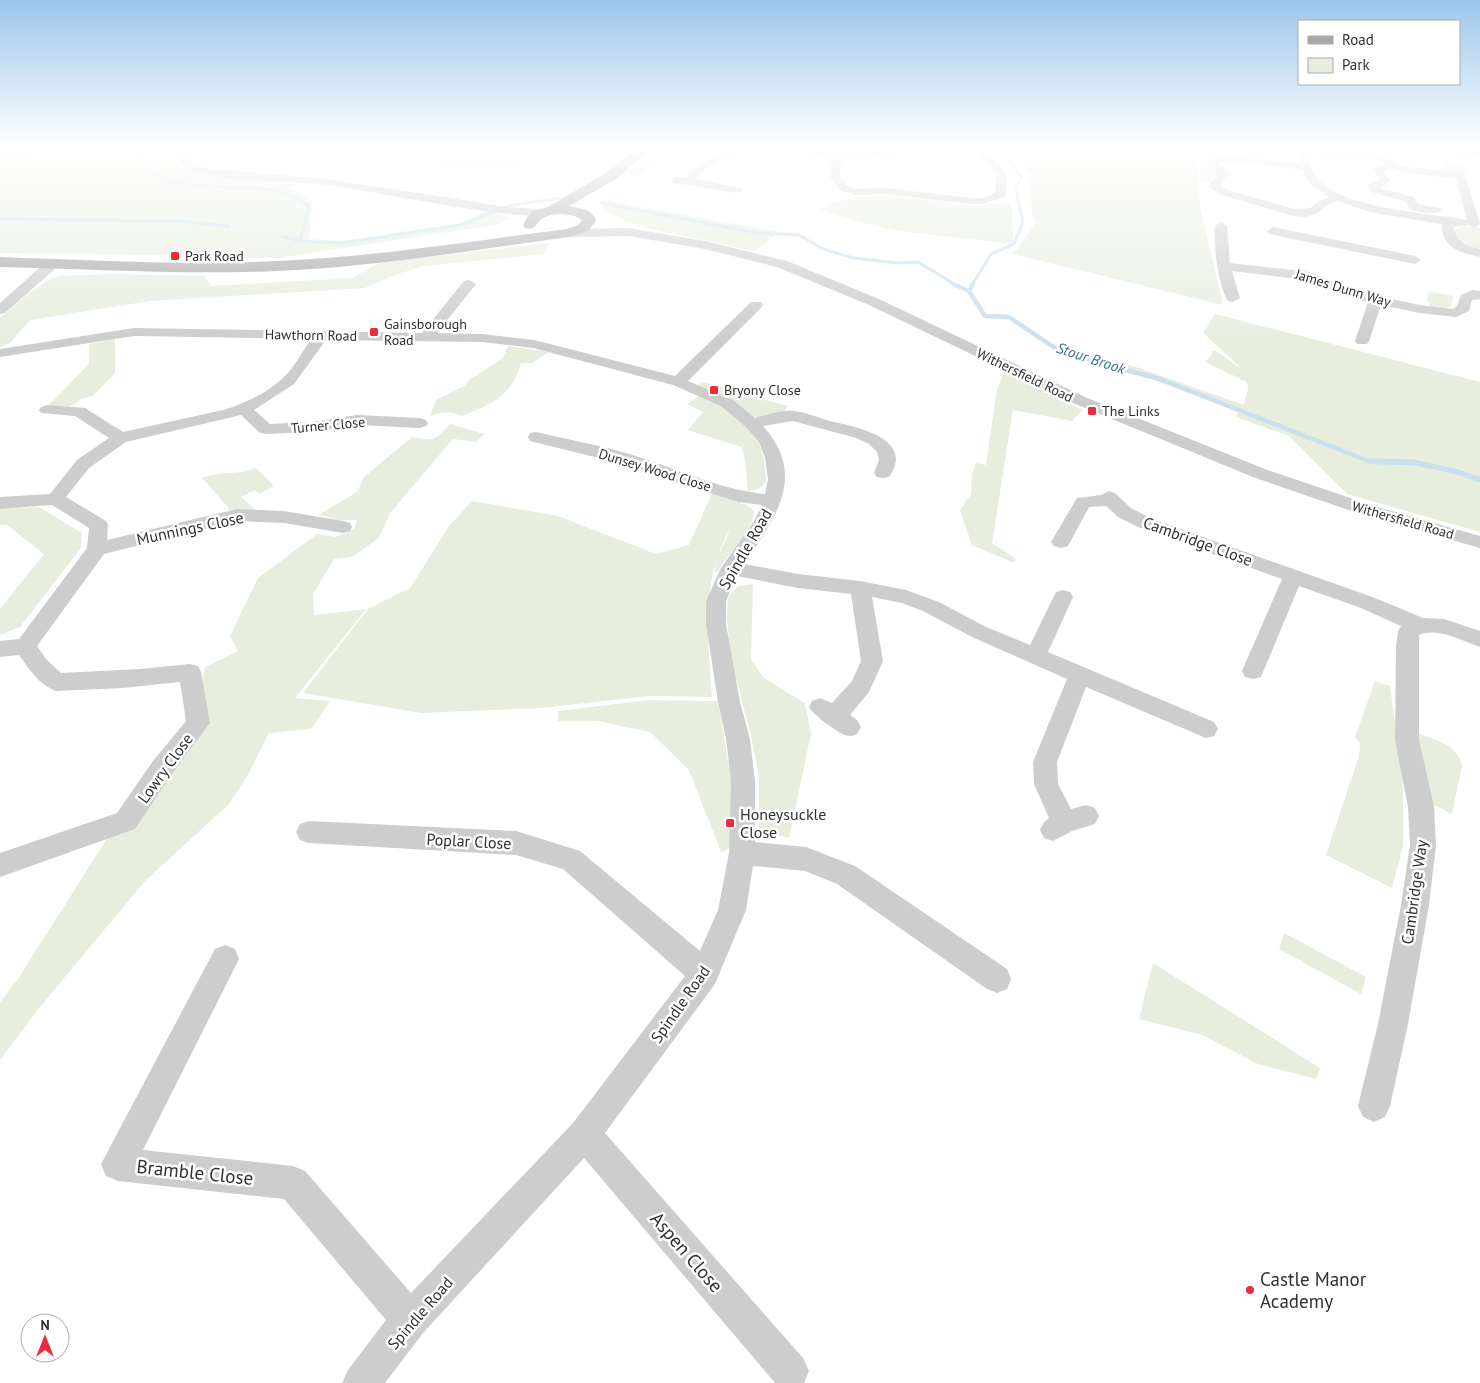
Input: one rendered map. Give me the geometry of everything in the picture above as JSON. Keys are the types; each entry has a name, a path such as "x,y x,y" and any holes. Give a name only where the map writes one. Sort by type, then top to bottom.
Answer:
{"main road":[{"path":"481,242 530,224 532,219 547,213"},
{"path":"0,262 93,263 218,268 343,261 481,242 569,233 587,225 589,222 584,214 578,213"},
{"path":"530,224 538,231 552,234"}],"street":[{"path":"504,213 530,224"},
{"path":"1393,213 1454,222 1475,222"},
{"path":"1437,213 1475,222"},
{"name":"Withersfield Road","path":"584,214 628,232"},
{"path":"1454,222 1447,225 1452,243 1458,247 1480,252"},
{"path":"1221,226 1220,239 1224,266 1233,298"},
{"path":"1273,231 1328,247 1415,260"},
{"name":"Withersfield Road","path":"569,233 628,232 705,245 750,255 814,275 1078,400 1259,473 1368,510 1480,542"},
{"path":"0,310 51,264"},
{"name":"James Dunn Way","path":"1224,266 1314,272 1336,288 1376,300 1420,309 1456,313 1464,308 1466,298 1473,294 1480,294"},
{"path":"426,337 469,284"},
{"path":"1362,341 1376,300"},
{"path":"678,382 756,305"},
{"name":"Hawthorn Road","path":"0,353 134,332 482,338 534,344 678,382"},
{"path":"55,499 83,464 120,438 244,409 289,381 321,336"},
{"name":"Spindle Road","path":"361,1383 410,1320 584,1134 705,974 732,910 742,854 743,781 738,740 729,702 716,624 716,601 731,568 763,522 773,501 777,479 774,458 767,440 752,424 727,403 678,382"},
{"name":"Turner Close","path":"244,409 266,429 312,427 357,420 420,423"},
{"path":"47,410 78,411 120,438"},
{"path":"752,424 793,416 862,434 872,438 886,451 888,460 883,472"},
{"name":"Dunsey Wood Close","path":"536,437 641,463 670,475 745,498 773,501"},
{"name":"Cambridge Close","path":"1061,542 1083,502 1110,498 1121,511 1145,523 1368,602 1418,625"},
{"path":"0,503 55,499 99,526 97,549 25,646 0,649"},
{"name":"Munnings Close","path":"97,549 238,515 284,517 344,527"},
{"path":"731,568 798,581 860,588 906,597 932,607 979,632 1206,729"},
{"path":"1254,671 1293,576"},
{"path":"834,717 861,686 872,662 860,588"},
{"path":"1034,656 1063,597"},
{"path":"1418,625 1435,625 1480,639"},
{"name":"Cambridge Way","path":"1374,1106 1411,924 1423,845 1421,807 1407,740 1407,647 1410,631 1418,625"},
{"name":"Lowry Close","path":"0,865 126,821 162,768 198,722 190,672 163,676 56,682 38,665 25,646"},
{"path":"1068,823 1054,803 1046,784 1045,762 1080,675"},
{"name":"Poplar Close","path":"309,832 516,843 571,859 705,974"},
{"path":"742,854 806,859 846,876 997,979"},
{"name":"Bramble Close","path":"224,958 118,1164 293,1183 410,1320"},
{"name":"Aspen Close","path":"584,1134 790,1371"}],"green space":[{"path":"0,213 311,213 309,239 342,241 461,223 483,213 495,213 510,218 500,224 278,258 0,253"},
{"path":"607,213 673,213 779,232 754,251 638,226"},
{"path":"829,213 1012,213 1014,244 898,231"},
{"path":"1033,213 1201,213 1223,305 1013,254 1036,223"},
{"path":"1465,226 1480,228 1480,251 1460,244 1453,230"},
{"path":"549,243 545,254 423,266 392,276 365,288 150,301 30,320 10,343 0,347 0,318 48,280 60,276 109,274 205,276 210,286 352,278 380,262"},
{"path":"1429,291 1453,296 1451,306 1444,309 1429,307 1430,303 1427,301"},
{"path":"1215,314 1480,382 1480,532 1347,494 1289,436 1236,417 1238,412 1136,373 1061,353 1069,350 1136,367 1244,405 1248,388 1247,382 1205,362 1212,354 1212,350 1241,368 1203,333"},
{"path":"115,339 115,373 93,396 81,399 69,407 49,405 89,364 89,344"},
{"path":"508,346 549,352 532,363 521,363 512,384 506,391 499,398 482,408 462,416 446,413 430,416 436,400 464,386 472,378 502,359"},
{"path":"1005,371 1082,410 1072,421 1013,410 992,543 1016,559 1014,563 972,545 960,510 971,494 972,474 976,463 986,465 997,389"},
{"path":"703,382 788,406 783,413 754,417 728,400 700,387 698,384"},
{"path":"701,395 716,402 740,418 756,438 765,465 766,482 760,488 748,492 742,447 688,430 703,412 687,404"},
{"path":"450,424 485,434 476,442 453,439 390,513 379,538 352,557 334,559 313,594 314,615 366,609 295,698 330,701 311,729 269,733 249,773 229,804 145,881 39,1008 0,1060 0,1002 18,979 108,837 197,714 205,667 238,651 230,636 258,578 317,534 335,537 354,529 357,520 339,520 318,515 357,492 364,477 412,437 434,438"},
{"path":"256,468 274,486 259,494 255,490 241,497 254,509 249,511 244,509 228,510 228,507 202,478 216,474 242,472"},
{"path":"712,494 741,501 741,506 743,503 754,512 753,520 745,535 718,572 714,572 716,563 714,568 708,610 712,697 650,696 541,708 422,713 303,693 368,609 410,588 450,525 472,501 558,516 656,554 689,545","holes":["731,528 719,554 721,547"]},
{"path":"39,507 82,533 81,548 20,627 0,635 0,609 44,554 7,525 0,525 0,509"},
{"path":"753,584 751,660 764,678 805,703 811,734 789,838 759,831 759,777 751,736 730,655 727,616 728,597 738,586"},
{"path":"1375,681 1390,686 1403,782 1403,846 1392,888 1326,855 1359,756 1360,743 1355,737"},
{"path":"649,700 718,701 733,790 732,847 721,852 689,770 650,732 598,721 558,721 558,711"},
{"path":"1417,733 1445,744 1460,759 1462,766 1452,814 1432,804"},
{"path":"1284,933 1366,977 1361,994 1279,949"},
{"path":"1153,963 1320,1068 1316,1079 1258,1064 1202,1035 1139,1019"}],"waterway":[{"name":"Stour Brook","path":"300,241 307,213"},
{"name":"Stour Brook","path":"300,241 341,243 461,225 492,213"},
{"name":"Stour Brook","path":"651,213 757,233 799,235 823,249 853,258 897,263 918,262 956,285"},
{"path":"972,285 991,254 1014,244 1023,222 1021,213"},
{"path":"0,219 175,221 229,226"},
{"path":"284,237 300,241"},
{"name":"Stour Brook","path":"953,284 969,291"},
{"path":"969,291 973,284"},
{"name":"Stour Brook","path":"969,291 985,316 1009,317 1055,348 1106,365 1160,379 1371,462 1415,463"},
{"name":"Stour Brook","path":"1370,461 1412,462 1458,472 1480,480"}],"place":[{"name":"Park Road","path":"175,256"},
{"name":"Gainsborough Road","path":"374,332"},
{"name":"Bryony Close","path":"714,390"},
{"name":"The Links","path":"1092,411"},
{"name":"Honeysuckle Close","path":"730,823"},
{"name":"Castle Manor Academy","path":"1250,1290"}]}
